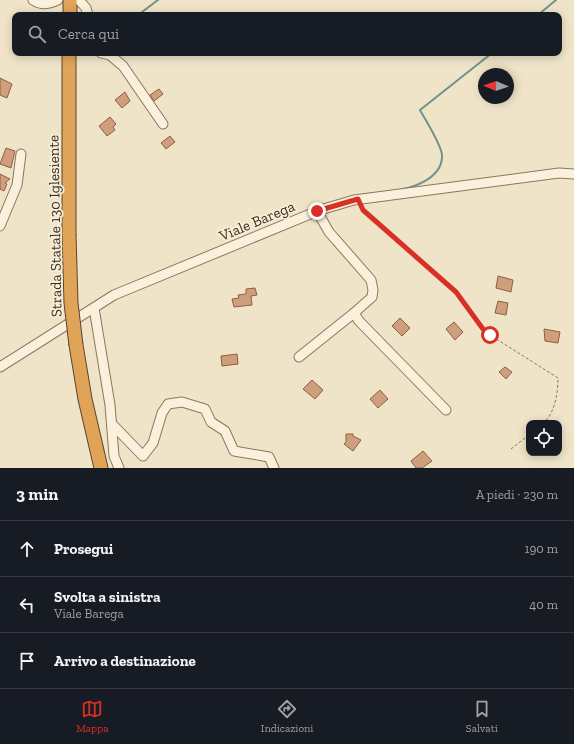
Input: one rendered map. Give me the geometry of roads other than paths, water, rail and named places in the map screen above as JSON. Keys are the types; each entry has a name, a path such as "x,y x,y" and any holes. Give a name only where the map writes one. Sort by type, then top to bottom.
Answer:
{"highway":[{"name":"Strada Statale 130 Iglesiente","path":"69,56 69,234 71,296 76,345 85,399 102,468"}],"street":[{"path":"33,0 44,4 69,4 82,2 87,12"},
{"path":"111,56 123,66 163,124"},
{"path":"0,226 17,185 21,154"},
{"name":"Viale Barega","path":"0,367 114,295 317,211 358,199 559,173 574,174"},
{"path":"299,357 372,297 373,290 371,280 329,232 317,211"},
{"path":"94,308 112,424 114,456 120,468"},
{"path":"354,313 359,321 446,410"},
{"path":"112,424 143,456 153,443 162,413 168,404 182,402 205,409 211,422 225,431 234,451 269,457 274,468"}],"waterway":[{"path":"142,12 158,0"},
{"path":"542,12 556,0"},
{"path":"399,190 427,180 438,169 441,163 441,150 433,132 420,110 488,56"}]}
